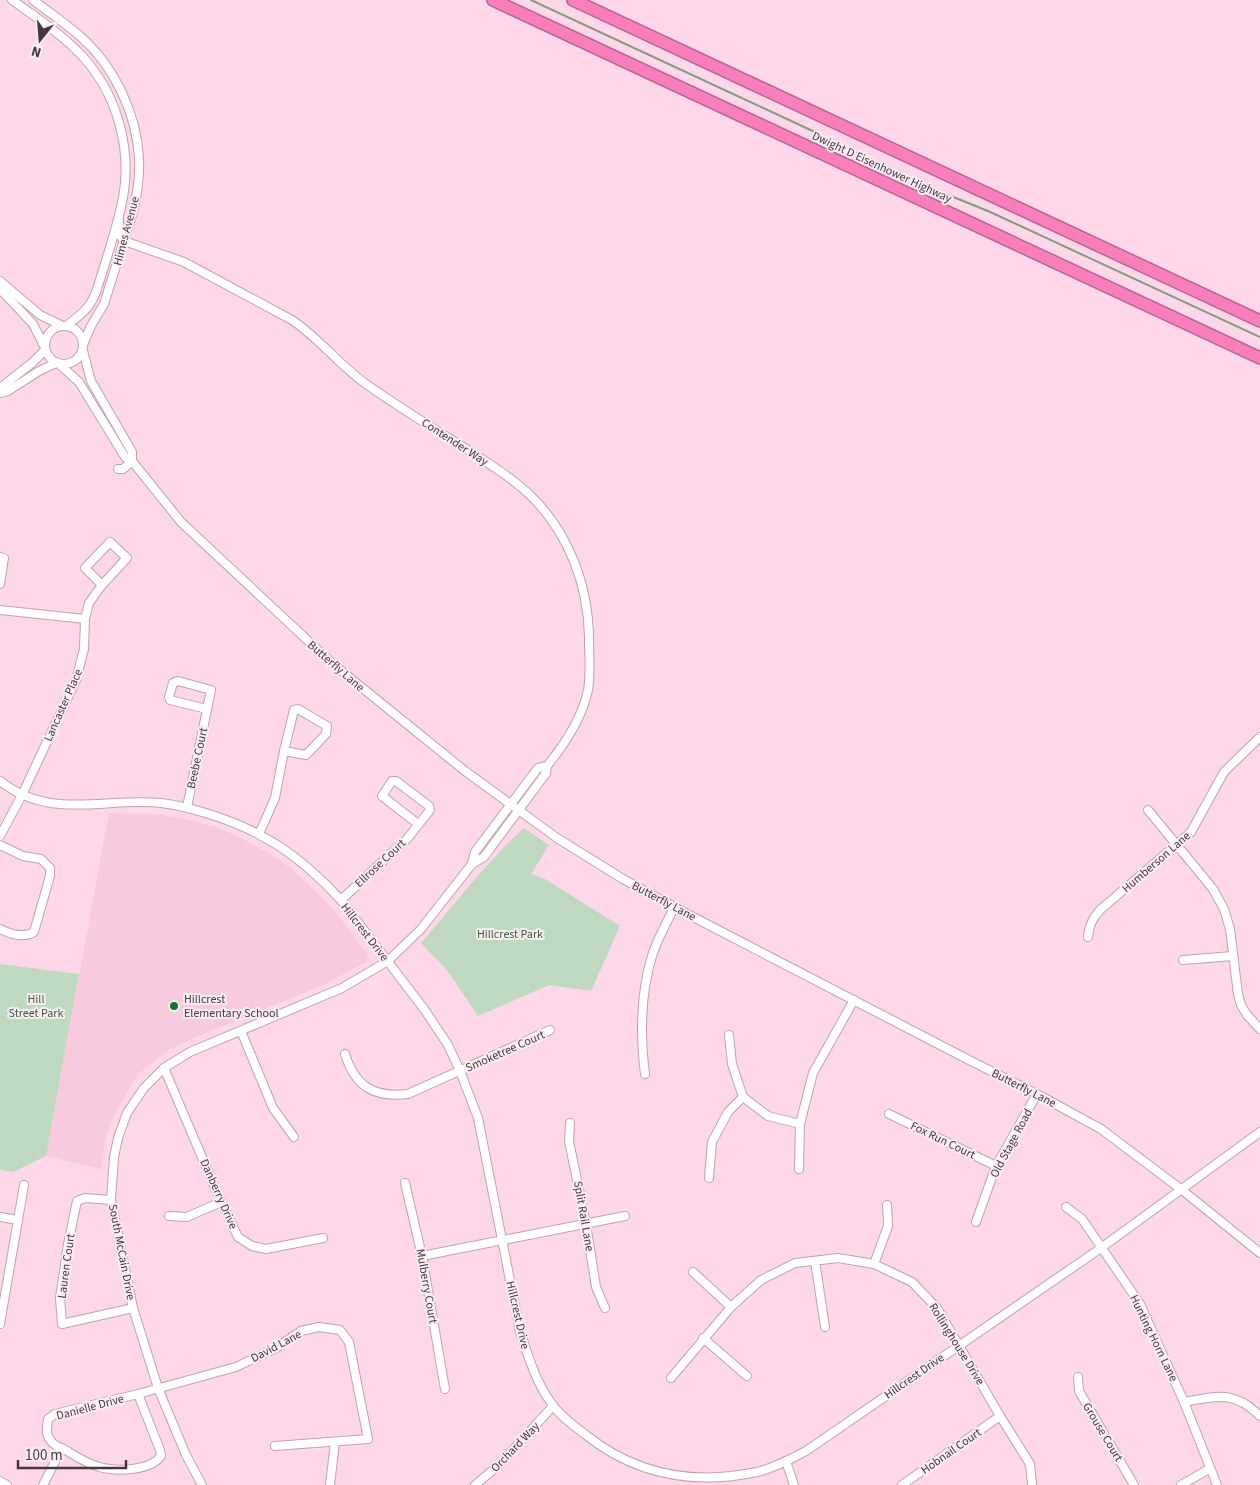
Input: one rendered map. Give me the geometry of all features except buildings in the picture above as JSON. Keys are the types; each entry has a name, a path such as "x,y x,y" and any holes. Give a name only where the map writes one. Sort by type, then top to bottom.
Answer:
{"highway":[{"name":"Dwight D Eisenhower Highway","path":"493,0 1260,358"},
{"name":"Dwight D Eisenhower Highway","path":"572,0 1260,321"}],"street":[{"name":"Himes Avenue","path":"12,0 62,36 96,74 109,95 122,132 126,181 119,214 94,298 87,310 65,326"},
{"name":"Himes Avenue","path":"33,0 82,37 106,65 124,98 135,130 139,159 136,196 104,304 91,326 83,348"},
{"path":"119,214 118,234 124,241"},
{"name":"Contender Way","path":"124,241 184,262 292,320 310,334 358,379 509,477 533,498 545,512 565,541 584,590 588,612 588,689 582,710 573,729 547,766 546,773 518,810"},
{"path":"0,281 21,301 40,315 65,326 72,327 80,334 83,348 76,360 71,363 58,364 39,371 8,391 0,393"},
{"path":"0,289 33,324 49,358 58,364"},
{"path":"0,388 32,363 44,348 47,334 52,330 65,326"},
{"name":"Butterfly Lane","path":"83,348 91,381 132,452 128,459"},
{"name":"Butterfly Lane","path":"58,364 79,382 128,459 181,522 328,660 465,771 578,852 623,879 1037,1094 1100,1129 1182,1190 1260,1254"},
{"name":"Lancaster Place","path":"0,836 22,795 76,680 84,649 85,619 89,603 102,585 127,558 110,542 85,568 102,585"},
{"path":"0,557 4,558 0,584"},
{"path":"0,610 85,619"},
{"name":"Beebe Court","path":"187,807 212,690 178,681 173,683 169,697 170,700 207,709"},
{"path":"259,834 275,798 284,751 294,710 298,708 327,726 326,734 308,754 284,751"},
{"name":"Humberson Lane","path":"1088,937 1092,919 1100,910 1177,846 1191,832 1224,772 1260,737"},
{"name":"Contender Way","path":"510,804 538,768 547,766"},
{"name":"Hillcrest Drive","path":"0,781 31,800 54,804 160,803 187,807 226,819 276,843 302,862 341,900 424,1009 448,1045 460,1071 478,1118 520,1331 529,1361 553,1406 604,1450 633,1465 661,1475 712,1482 758,1472 806,1451 1101,1248 1260,1132"},
{"name":"Ellrose Court","path":"341,900 407,839 430,810 430,806 396,781 392,781 382,796 418,824"},
{"name":"South McCain Drive","path":"472,864 475,852 510,804"},
{"name":"South McCain Drive","path":"202,1485 186,1455 158,1388 133,1308 112,1200 114,1157 118,1138 127,1114 144,1088 164,1068 190,1052 342,988 388,961 422,929 472,864 484,857 518,810"},
{"path":"1148,810 1213,889 1224,909 1230,929 1241,1005 1247,1015 1260,1029"},
{"path":"0,845 23,856 41,860 50,868 50,876 37,927 34,932 22,935 0,929"},
{"path":"646,1074 641,1045 642,1005 652,955 674,907"},
{"path":"1183,960 1233,956"},
{"path":"799,1169 800,1124 813,1073 854,1000"},
{"name":"Smoketree Court","path":"345,1054 352,1072 368,1088 383,1095 408,1094 550,1030"},
{"path":"241,1031 273,1108 294,1137"},
{"path":"729,1035 732,1064 743,1097 768,1116 800,1124"},
{"name":"Danberry Drive","path":"164,1068 221,1202 238,1237 252,1246 266,1249 324,1238"},
{"name":"Old Stage Road","path":"976,1222 996,1166 1037,1094"},
{"path":"709,1178 712,1142 728,1112 743,1097"},
{"name":"Fox Run Court","path":"889,1114 996,1166"},
{"name":"Split Rail Lane","path":"570,1123 569,1141 586,1224 596,1287 605,1308"},
{"name":"Mulberry Court","path":"405,1183 422,1256 445,1389"},
{"path":"0,1319 24,1185"},
{"name":"Lauren Court","path":"112,1200 84,1198 77,1202 68,1244 60,1298 62,1324 133,1308"},
{"path":"169,1216 187,1217 221,1202"},
{"path":"874,1264 888,1226 887,1205"},
{"name":"Hunting Horn Lane","path":"1066,1207 1082,1219 1140,1304 1184,1402 1216,1485"},
{"path":"422,1256 625,1216"},
{"path":"0,1217 18,1220"},
{"name":"Rollinghouse Drive","path":"671,1378 731,1307 761,1280 795,1263 838,1258 874,1264 912,1282 937,1308 1030,1464 1032,1484"},
{"path":"815,1261 825,1327"},
{"path":"693,1272 731,1307"},
{"name":"David Lane","path":"158,1388 236,1367 276,1348 302,1331 319,1327 340,1330 349,1342 368,1439 275,1446"},
{"path":"703,1338 747,1376"},
{"name":"Grouse Court","path":"1078,1377 1079,1392 1134,1485"},
{"name":"Danielle Drive","path":"138,1394 162,1456 157,1462 141,1467 117,1469 102,1467 84,1460 52,1442 46,1433 48,1419 55,1414 158,1388"},
{"path":"1184,1402 1220,1396 1235,1399 1255,1410 1260,1416"},
{"name":"Orchard Way","path":"475,1485 500,1464 553,1406"},
{"name":"Hobnail Court","path":"902,1485 1000,1416"},
{"path":"330,1485 335,1442"},
{"path":"43,1485 62,1448"},
{"path":"786,1461 794,1485"},
{"path":"1181,1485 1209,1469"},
{"path":"0,1481 7,1485"}],"shaded area":[{"name":"Hillcrest Elementary School","path":"109,813 155,814 216,827 274,856 319,894 337,914 368,955 369,959 321,986 170,1049 143,1070 131,1085 112,1119 106,1139 101,1169 46,1156"}],"green space":[{"name":"Hillcrest Park","path":"524,828 549,845 531,874 545,879 620,926 591,991 549,985 478,1016 447,970 421,943 483,869"},
{"name":"Hill Street Park","path":"0,964 79,974 46,1156 13,1172 0,1170"}],"waterway":[{"path":"531,0 817,133"},
{"path":"844,147 941,192 988,211 1260,337"}],"place":[{"name":"Hillcrest Elementary School","path":"174,1006"}]}
